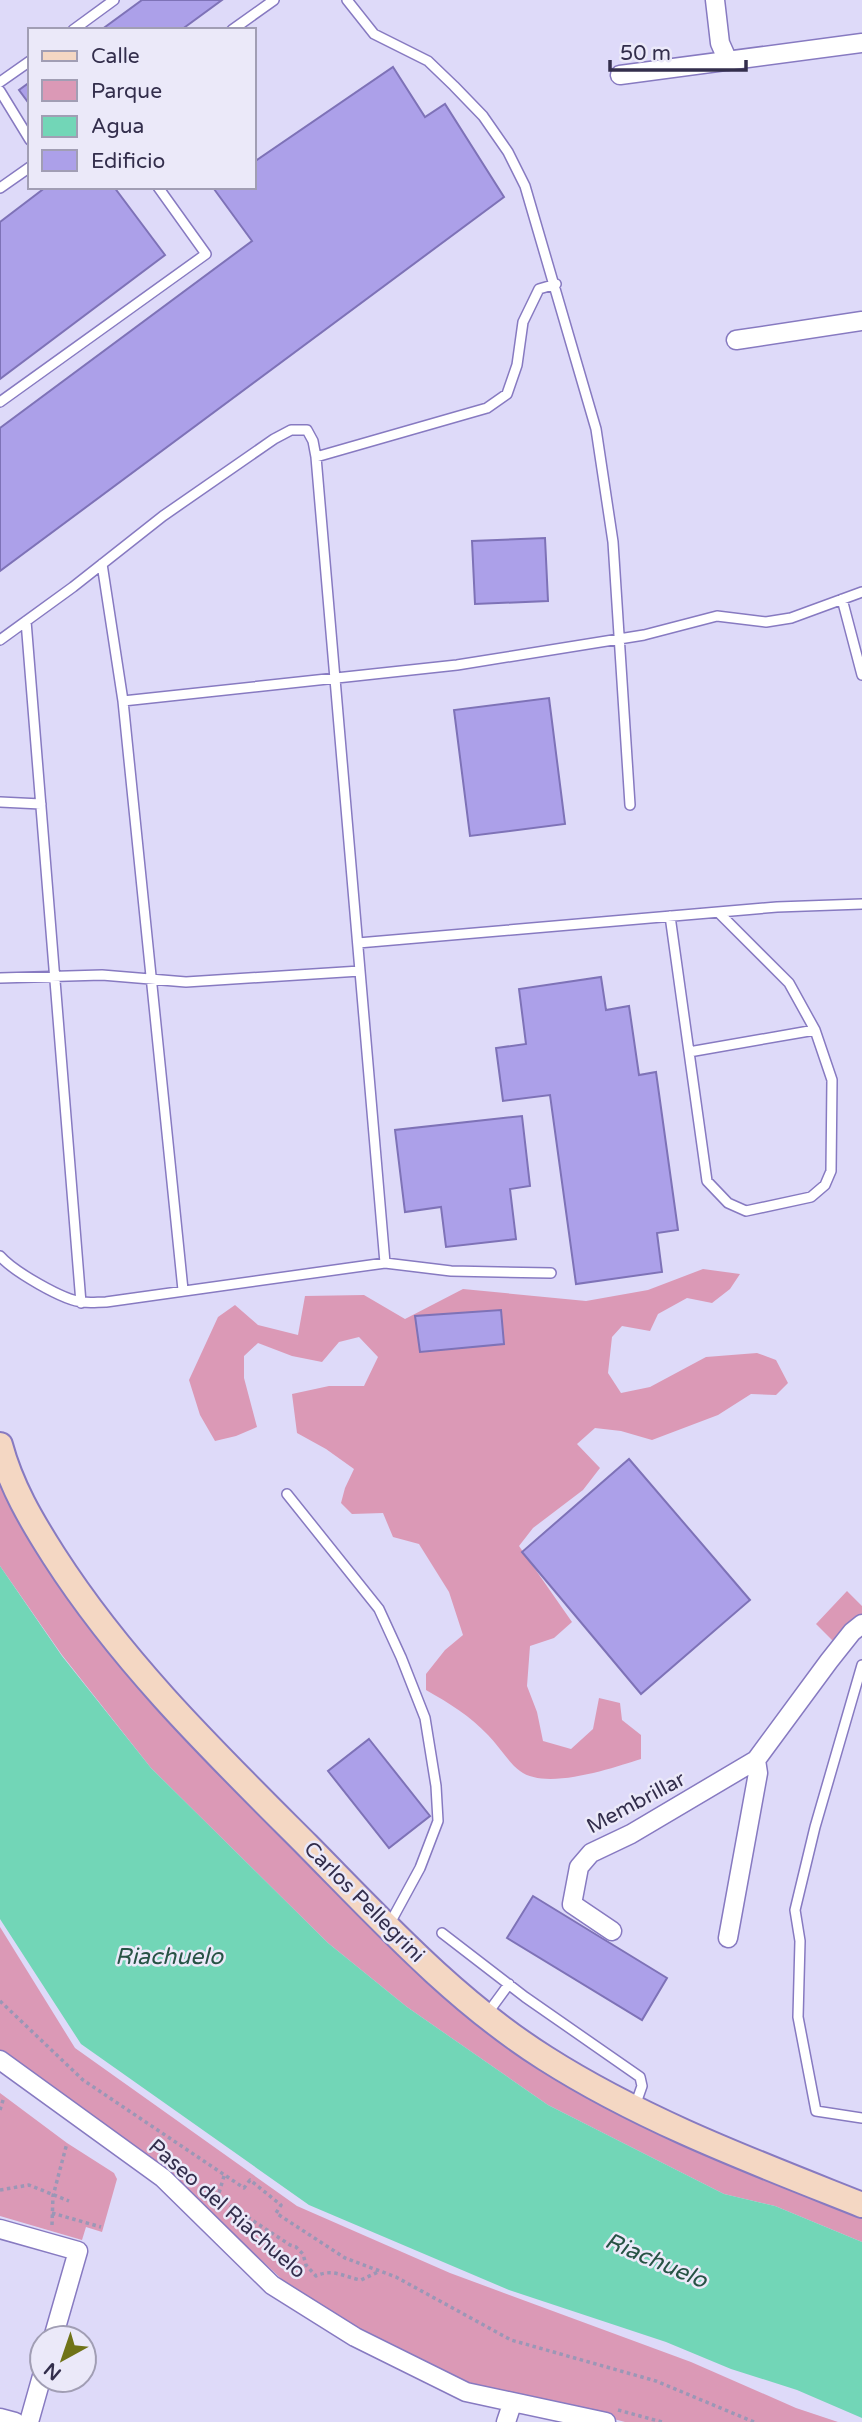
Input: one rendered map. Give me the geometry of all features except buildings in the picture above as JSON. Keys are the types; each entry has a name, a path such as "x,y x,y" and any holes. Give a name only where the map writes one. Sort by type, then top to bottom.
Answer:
{"street":[{"path":"715,0 720,43 728,61"},
{"path":"620,75 862,43"},
{"path":"736,340 862,321"},
{"name":"Carlos Pellegrini","path":"0,1445 24,1508 71,1583 123,1653 213,1750 452,1988 541,2056 587,2084 683,2132 862,2205"},
{"path":"728,1938 758,1773 756,1760 838,1650 862,1624"},
{"name":"Membrillar","path":"612,1931 572,1904 579,1867 584,1859 599,1848 641,1829 756,1760"},
{"name":"Paseo del Riachuelo","path":"0,2060 163,2178 272,2285 355,2337 466,2392 512,2404 556,2422"},
{"path":"0,2229 78,2251 57,2324"},
{"path":"29,2422 37,2394"},
{"path":"506,2422 512,2404"},
{"name":"Paseo del Riachuelo","path":"512,2404 607,2415"},
{"path":"0,2418 15,2422"}],"lane":[{"path":"76,28 114,0"},
{"path":"235,28 274,0"},
{"path":"347,0 374,34 428,61 483,116 508,152 525,186 556,284 596,429 612,541 630,805"},
{"path":"0,82 28,62"},
{"path":"0,91 28,137"},
{"path":"0,188 28,168"},
{"path":"0,402 206,254 159,189"},
{"path":"316,457 487,408 507,394 517,365 523,322 530,304 539,289 556,284"},
{"path":"0,640 163,516 274,439 291,430 307,430 313,441 316,457 385,1263"},
{"path":"102,564 123,701 183,1290"},
{"path":"123,701 457,665 644,635 717,616 766,622 783,619 862,592"},
{"path":"842,599 862,673"},
{"path":"26,621 80,1303"},
{"path":"0,802 41,803"},
{"path":"358,943 718,912 862,904"},
{"path":"670,916 707,1181 728,1203 746,1210 811,1197 825,1185 831,1171 832,1080 815,1030 789,983 730,927 718,912"},
{"path":"0,978 102,975 186,982 360,971"},
{"path":"689,1052 815,1030"},
{"path":"0,1256 8,1266 32,1281 80,1303 106,1302 385,1263 451,1271 551,1272"},
{"path":"287,1494 379,1609 425,1718 439,1821 420,1868 388,1927"},
{"path":"862,1665 815,1827 795,1910 800,1941 798,2017 816,2111 862,2118"},
{"path":"442,1933 640,2077 642,2086 634,2108"},
{"path":"487,2015 509,1984"}],"path":[{"path":"0,2001 83,2080 244,2188 250,2180 281,2205 276,2213 345,2258 396,2277 511,2340 656,2381 754,2422"},
{"path":"0,2110 4,2096"},
{"path":"52,2230 53,2196 67,2143"},
{"path":"225,2175 219,2193 223,2201 296,2247 316,2276 334,2271 362,2280 380,2271"},
{"path":"29,2185 32,2179"},
{"path":"0,2190 29,2185 69,2200"},
{"path":"52,2213 101,2227"},
{"path":"607,2415 663,2422"}],"green space":[{"path":"703,1269 740,1274 730,1289 712,1303 687,1298 658,1314 650,1331 622,1326 612,1337 608,1373 621,1393 650,1387 706,1357 757,1353 776,1360 788,1383 776,1395 751,1394 718,1415 652,1440 621,1431 595,1428 577,1444 600,1468 583,1490 533,1528 519,1546 572,1622 554,1638 530,1646 527,1686 537,1712 543,1741 571,1749 593,1729 599,1698 620,1703 622,1720 641,1735 641,1759 579,1776 546,1779 531,1777 520,1771 474,1722 426,1690 426,1674 445,1650 463,1635 449,1592 419,1544 393,1537 383,1513 352,1514 341,1503 354,1469 297,1433 292,1394 329,1386 364,1386 378,1357 359,1337 339,1342 322,1362 292,1356 258,1343 244,1356 244,1378 257,1427 215,1441 200,1415 189,1380 218,1317 235,1305 258,1325 298,1335 305,1296 364,1295 405,1319 463,1289 586,1301 648,1290"},
{"path":"0,1483 82,1615 504,2037 862,2214 862,2242 775,2206 724,2194 548,2105 407,2007 328,1943 151,1768 62,1655 0,1566"},
{"path":"847,1591 862,1606 862,1614 834,1642 816,1624"},
{"path":"0,1927 75,2048 297,2206 450,2273 691,2362 796,2408 838,2422 625,2422 528,2396 469,2386 377,2340 288,2285 187,2191 0,2052"},
{"path":"0,2093 67,2143 114,2173 117,2179 102,2232 86,2227 82,2240 0,2216"}],"water":[{"name":"Riachuelo","path":"0,1566 62,1656 151,1768 328,1943 407,2007 548,2105 724,2194 775,2206 862,2242 862,2418 797,2390 731,2369 666,2342 509,2290 309,2205 81,2044 0,1919"}]}
